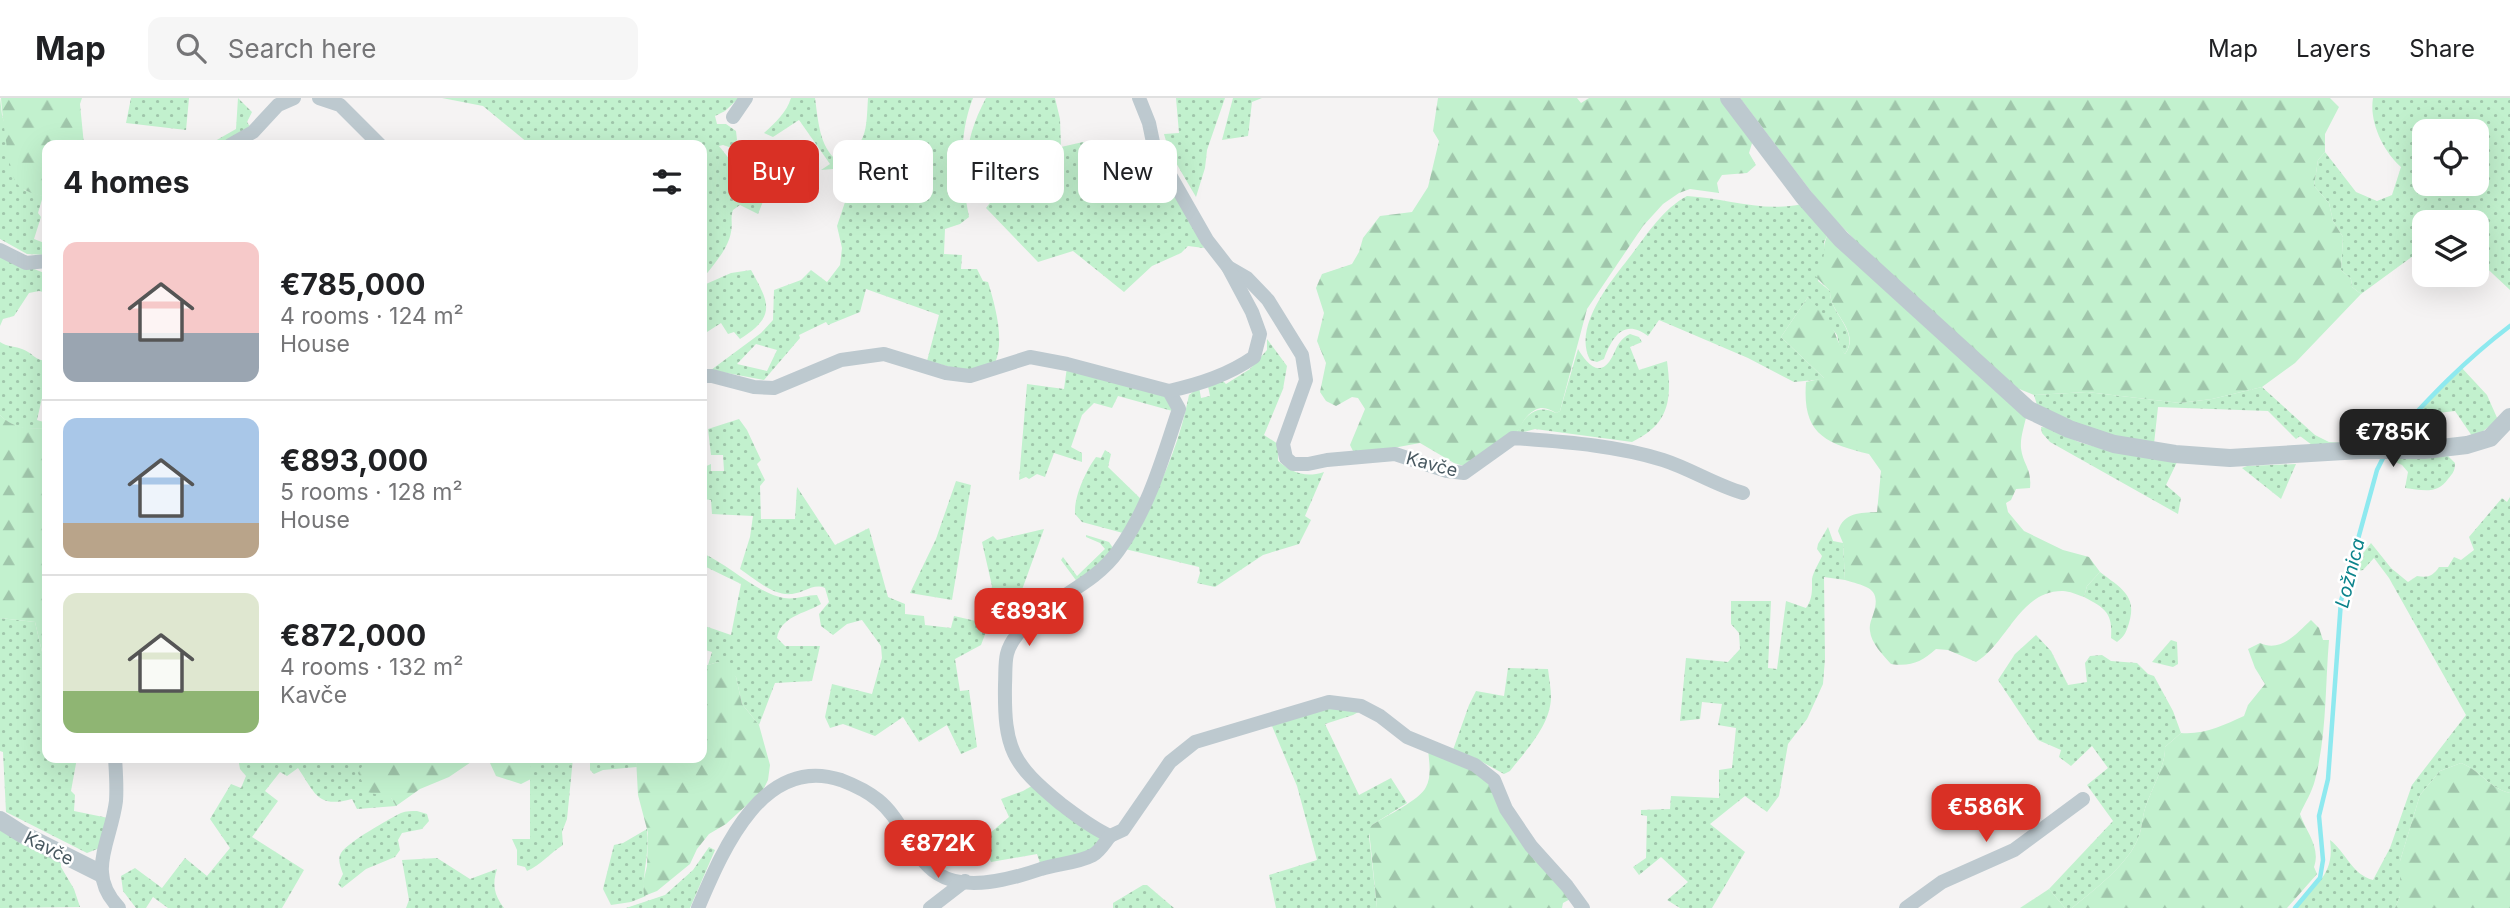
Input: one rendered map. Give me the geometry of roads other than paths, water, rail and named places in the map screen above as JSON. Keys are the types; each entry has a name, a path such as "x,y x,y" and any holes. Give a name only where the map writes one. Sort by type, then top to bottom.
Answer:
{"street":[{"path":"239,140 253,132 278,105 294,98"},
{"path":"319,98 340,105 375,140"},
{"path":"733,117 746,98"},
{"name":"Kavče","path":"1139,98 1149,123 1154,147 1207,240 1228,267 1252,312 1259,334 1254,357 1239,367 1203,383 1169,391"},
{"path":"1729,98 1804,197 1841,239 2029,410 2069,429 2113,443 2175,454 2230,458 2361,450 2424,450 2468,445 2490,438 2510,417"},
{"path":"0,250 42,268"},
{"path":"26,263 42,261"},
{"name":"Kavče","path":"1228,267 1247,278 1268,300 1302,355 1306,380 1283,444 1286,457 1293,464 1395,454 1447,471 1464,473 1513,438 1595,444 1633,452 1667,461 1724,488 1743,493"},
{"path":"707,376 754,387 774,387 841,360 884,354 946,373 970,376 1030,357 1169,391 1179,409 1162,467 1150,497 1121,548 1106,568 1088,582 1046,605 1017,634 1006,652 1005,706 1008,737 1018,764 1037,785 1075,815 1097,830 1110,835"},
{"path":"698,908 730,838 755,806 775,788 796,779 821,775 853,785 879,800 893,815 928,866 939,875 985,883 1093,855 1110,835 1123,830 1170,762 1195,742 1329,702 1361,706 1380,716 1407,737 1475,765 1494,780 1506,809 1531,846 1583,908"},
{"path":"116,763 116,802 100,873 111,900 119,908"},
{"path":"1906,908 1942,882 2014,850 2083,799"},
{"name":"Kavče","path":"0,820 100,873"},
{"path":"930,908 964,881"}],"waterway":[{"name":"Ložnica","path":"2389,446 2393,438 2449,379 2510,326"},
{"name":"Ložnica","path":"2295,908 2320,878 2323,860 2319,816 2328,779 2341,601 2377,470 2385,454"}]}
